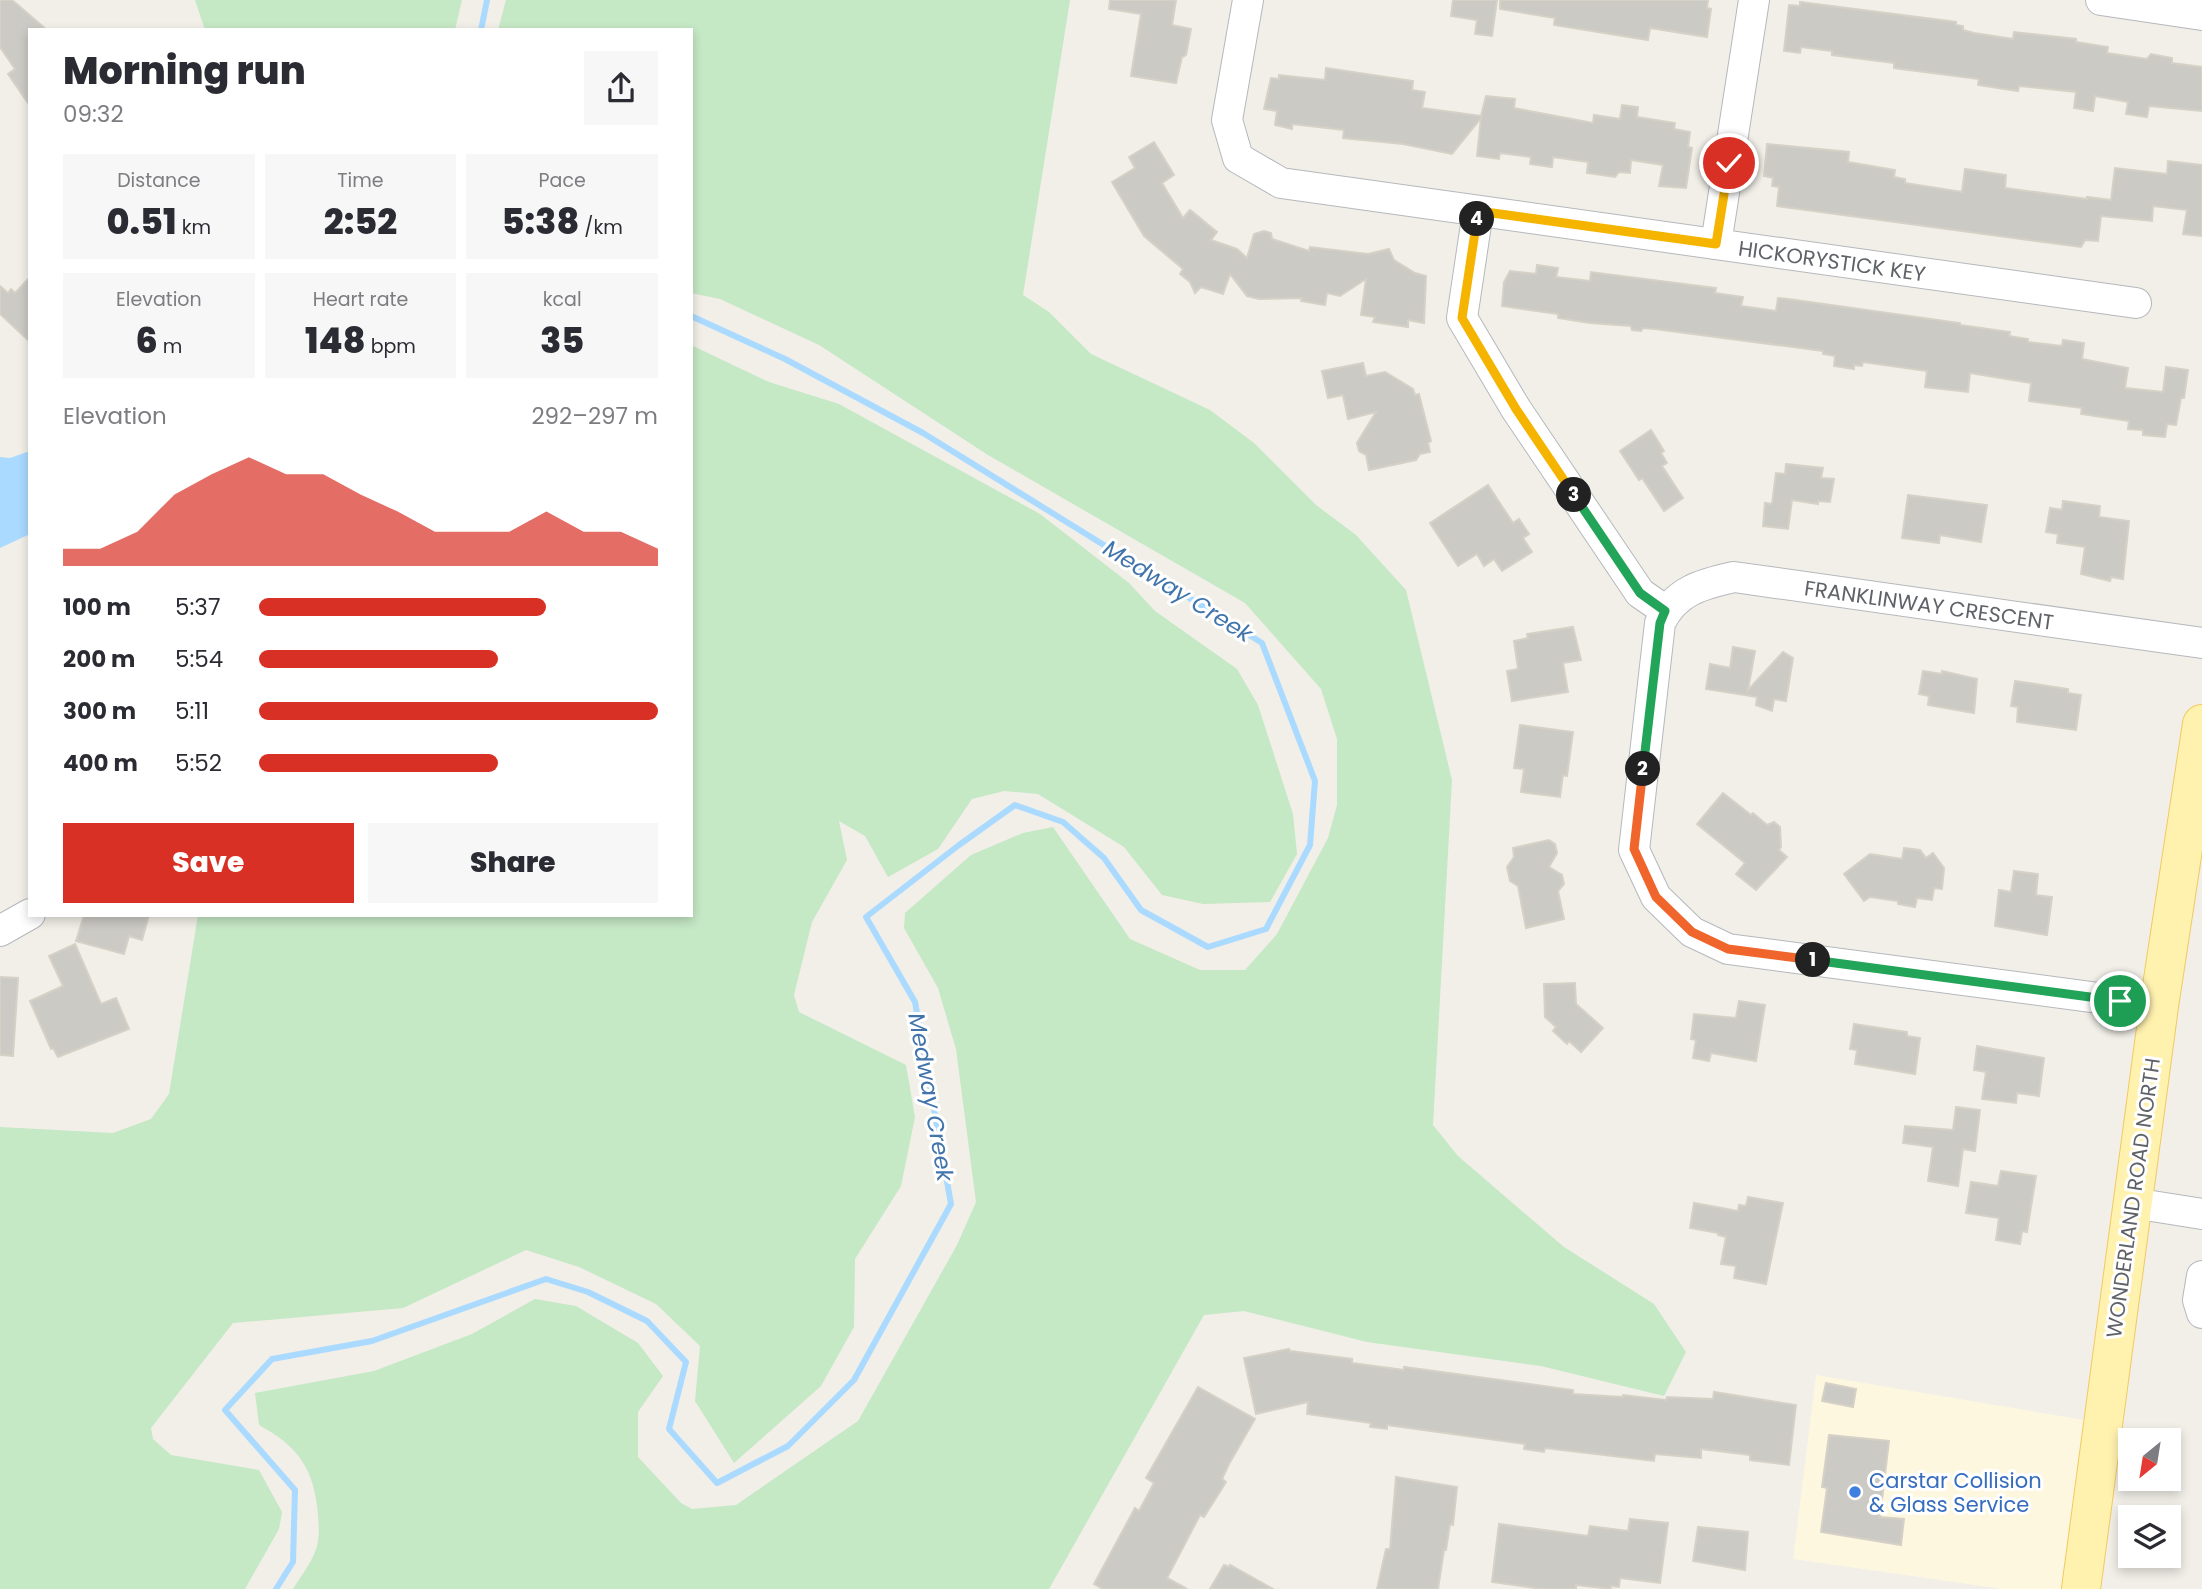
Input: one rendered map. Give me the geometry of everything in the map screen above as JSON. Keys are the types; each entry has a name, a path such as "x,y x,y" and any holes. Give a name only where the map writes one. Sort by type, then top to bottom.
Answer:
{"main road":[{"name":"WONDERLAND ROAD NORTH","path":"2081,1589 2158,1006 2202,723"}],"street":[{"name":"HICKORYSTICK KEY","path":"1248,0 1227,120 1238,158 1281,183 2136,303"},
{"path":"1716,244 1754,0"},
{"path":"2101,0 2202,15"},
{"path":"1478,211 1462,318 1516,409 1640,593 1665,611 1660,623 1634,849 1656,897 1692,932 1728,949 2158,1006"},
{"name":"FRANKLINWAY CRESCENT","path":"1665,611 1679,597 1701,584 1734,577 2202,643"},
{"path":"0,931 28,915"},
{"path":"2133,1203 2202,1214"},
{"path":"2202,1276 2198,1300 2202,1313"}],"shaded area":[{"path":"1816,1375 2091,1421 2067,1589 2003,1589 1793,1559"}],"green space":[{"path":"195,0 462,0 455,28 204,28"},
{"path":"506,0 1070,0 1023,295 1049,312 1091,354 1210,410 1254,443 1316,505 1356,535 1406,590 1452,780 1433,1125 1458,1156 1564,1247 1654,1304 1686,1352 1664,1396 1541,1366 1367,1342 1244,1311 1204,1315 1049,1589 293,1589 317,1548 319,1528 316,1498 313,1484 302,1461 285,1442 259,1425 255,1393 374,1371 472,1334 535,1299 576,1306 638,1343 663,1376 638,1412 638,1457 681,1503 692,1509 736,1505 858,1421 957,1245 976,1202 956,1049 938,988 904,928 905,913 971,855 1023,833 1053,827 1130,939 1200,970 1245,970 1277,934 1328,838 1337,805 1337,739 1321,689 1245,603 988,455 819,345 720,299 693,293 693,28 499,28"},
{"path":"693,346 769,382 839,404 1040,514 1129,583 1155,611 1237,669 1258,705 1293,814 1297,854 1270,902 1203,904 1162,895 1124,847 1038,794 1004,791 972,799 938,849 888,877 865,836 839,821 847,860 812,922 794,995 799,1012 906,1065 915,1117 901,1186 855,1259 854,1327 821,1386 734,1463 695,1401 700,1346 656,1304 579,1267 526,1250 403,1308 233,1323 151,1428 153,1439 171,1455 259,1470 282,1512 279,1529 245,1589 0,1589 0,1127 113,1133 151,1119 169,1094 198,917 693,917"}],"water":[{"path":"28,452 28,535 0,548 0,457 10,458"}],"building":[{"path":"0,0 12,0 45,28 28,28 28,103 8,74 15,69 0,47"},
{"path":"1110,0 1176,0 1172,25 1191,29 1186,55 1182,57 1176,83 1131,76 1141,14 1109,9"},
{"path":"1453,0 1497,0 1492,36 1475,34 1477,20 1451,16"},
{"path":"1500,0 1708,0 1707,8 1711,9 1707,37 1650,28 1648,40 1554,25 1555,18 1500,9"},
{"path":"1800,2 1956,22 1956,25 1963,26 1963,30 2013,39 2014,32 2076,39 2076,42 2108,47 2107,53 2147,59 2151,54 2172,58 2172,63 2202,67 2202,111 2149,106 2147,117 2126,114 2128,102 2095,96 2093,111 2074,108 2076,92 2019,86 2018,91 1978,85 1979,79 1894,68 1894,63 1832,55 1832,51 1801,47 1800,53 1784,51 1789,5 1800,6"},
{"path":"1326,68 1413,81 1412,90 1425,92 1422,108 1481,116 1486,96 1515,99 1514,108 1593,123 1594,115 1620,119 1622,105 1638,107 1637,117 1675,123 1674,129 1690,132 1688,147 1692,148 1686,188 1659,186 1663,165 1631,160 1630,173 1619,172 1615,177 1587,173 1588,162 1553,157 1552,167 1530,164 1531,157 1500,153 1499,159 1477,156 1481,118 1452,154 1403,144 1343,138 1344,130 1292,124 1292,129 1275,125 1277,111 1264,109 1271,78 1279,79 1279,75 1325,80"},
{"path":"1154,142 1174,175 1162,183 1183,218 1190,210 1217,232 1211,240 1237,249 1247,258 1254,234 1264,231 1271,233 1272,239 1309,251 1310,247 1368,254 1389,249 1394,260 1415,273 1426,276 1424,323 1408,320 1408,327 1373,322 1375,317 1361,315 1366,279 1340,296 1327,293 1325,305 1301,301 1302,298 1259,299 1247,296 1230,274 1223,294 1201,287 1195,293 1190,282 1180,274 1183,269 1144,236 1112,182 1135,168 1129,157"},
{"path":"1767,144 1849,152 1848,162 1895,170 1894,177 1905,179 1905,183 1962,192 1965,169 2006,175 2005,188 2087,199 2111,200 2115,168 2167,174 2168,161 2202,165 2202,236 2183,234 2187,210 2153,206 2152,221 2101,216 2098,241 2085,240 2081,247 1777,206 1779,187 1772,186 1773,178 1764,176"},
{"path":"1537,265 1558,268 1556,277 1590,281 1591,272 1716,288 1715,293 1743,297 1741,306 1776,311 1778,298 1788,299 1960,323 2010,332 2009,336 2028,339 2028,342 2062,346 2063,340 2084,343 2082,359 2128,368 2125,388 2163,392 2166,367 2188,370 2184,398 2181,398 2176,425 2167,424 2165,437 2143,435 2143,430 2128,429 2129,421 2081,414 2082,408 2029,401 2031,383 1970,373 1968,392 1925,387 1927,371 1863,362 1862,366 1854,365 1854,369 1834,366 1835,356 1823,354 1823,351 1655,329 1632,330 1631,326 1590,323 1558,318 1558,314 1502,306 1504,282 1510,271 1536,274"},
{"path":"28,279 28,340 0,314 0,286 8,293 11,289 15,293"},
{"path":"1363,363 1366,376 1385,372 1413,389 1415,395 1419,394 1431,441 1428,443 1430,452 1420,454 1416,460 1369,470 1366,455 1359,451 1357,443 1376,412 1348,419 1343,395 1328,398 1322,371"},
{"path":"1651,430 1664,451 1661,453 1667,463 1662,466 1683,498 1664,511 1620,451"},
{"path":"1786,464 1823,468 1821,478 1834,479 1830,502 1818,501 1818,504 1792,500 1788,529 1763,526 1765,503 1772,504 1776,473 1785,474"},
{"path":"1488,485 1513,523 1519,519 1529,534 1523,538 1532,552 1502,571 1494,559 1484,566 1477,554 1458,566 1430,523"},
{"path":"1908,495 1987,505 1981,542 1940,535 1939,543 1902,538"},
{"path":"2063,501 2100,506 2099,517 2129,521 2123,579 2111,577 2110,581 2081,574 2085,547 2057,543 2058,534 2046,532 2050,508 2062,510"},
{"path":"1573,627 1581,660 1563,663 1568,692 1512,701 1507,671 1518,669 1514,641 1528,638 1527,634"},
{"path":"1733,647 1755,651 1748,690 1783,652 1793,658 1786,701 1774,699 1772,711 1756,705 1757,697 1706,689 1710,664 1730,668"},
{"path":"1923,671 1942,674 1942,671 1977,679 1974,713 1928,705 1929,696 1919,694"},
{"path":"2015,681 2068,689 2068,693 2081,695 2076,730 2017,722 2018,707 2011,706"},
{"path":"1520,725 1573,732 1567,776 1563,775 1560,797 1521,792 1524,769 1514,768"},
{"path":"1723,793 1767,825 1774,822 1780,827 1779,850 1787,857 1756,890 1736,874 1745,863 1697,824"},
{"path":"1549,840 1555,844 1557,853 1549,867 1562,875 1564,884 1558,891 1564,919 1526,928 1518,886 1510,881 1507,867 1514,857 1513,848"},
{"path":"1904,848 1920,850 1926,858 1933,853 1944,868 1942,889 1934,888 1932,900 1917,898 1915,907 1898,904 1898,901 1870,897 1864,901 1844,874 1870,854 1902,859"},
{"path":"2014,871 2038,874 2036,895 2052,897 2047,935 1995,926 1999,890 2011,892"},
{"path":"83,917 148,917 142,940 129,936 124,954 76,941"},
{"path":"75,944 101,1004 116,998 129,1029 58,1057 53,1048 51,1049 30,1001 63,986 49,956"},
{"path":"0,977 18,978 13,1056 0,1055"},
{"path":"1575,983 1576,1004 1603,1028 1581,1052 1553,1031 1556,1027 1545,1017 1544,984"},
{"path":"1739,1001 1765,1005 1756,1061 1711,1053 1709,1061 1693,1058 1696,1040 1691,1039 1694,1014 1736,1018"},
{"path":"1854,1024 1907,1032 1907,1036 1920,1038 1915,1074 1855,1064 1857,1050 1850,1049"},
{"path":"1977,1046 2044,1058 2039,1096 2017,1093 2016,1103 1982,1099 1986,1072 1974,1070"},
{"path":"1956,1107 1980,1110 1975,1151 1963,1149 1958,1186 1928,1181 1933,1147 1903,1143 1905,1126 1953,1130"},
{"path":"2001,1171 2036,1176 2027,1232 2022,1231 2020,1244 1996,1240 1999,1218 1966,1213 1971,1182 1998,1186"},
{"path":"1748,1197 1783,1203 1766,1284 1734,1278 1736,1266 1721,1264 1726,1237 1690,1228 1694,1203 1738,1211 1739,1205 1746,1206"},
{"path":"1289,1349 1352,1359 1352,1363 1404,1370 1404,1367 1573,1390 1573,1394 1623,1395 1666,1400 1667,1397 1713,1399 1714,1392 1796,1405 1789,1465 1750,1460 1750,1455 1701,1449 1701,1458 1655,1454 1654,1461 1545,1448 1544,1452 1524,1449 1525,1444 1387,1425 1387,1429 1370,1427 1371,1423 1307,1414 1308,1402 1256,1414 1244,1358"},
{"path":"1826,1383 1856,1389 1853,1407 1822,1401"},
{"path":"1198,1387 1255,1419 1222,1479 1226,1482 1204,1517 1200,1515 1167,1578 1187,1589 1103,1589 1094,1584 1135,1508 1139,1511 1154,1483 1146,1478"},
{"name":"Carstar Collision & Glass Service","path":"1829,1435 1889,1441 1880,1517 1904,1519 1901,1545 1821,1532 1827,1488 1822,1487"},
{"path":"1396,1477 1457,1487 1453,1525 1450,1524 1438,1589 1377,1589 1386,1549 1390,1549"},
{"path":"1630,1519 1668,1523 1660,1583 1620,1578 1619,1587 1611,1586 1611,1589 1576,1585 1576,1589 1542,1589 1492,1582 1499,1524 1588,1536 1590,1526 1628,1531"},
{"path":"1698,1527 1748,1532 1745,1570 1693,1561"},
{"path":"1224,1565 1230,1565 1273,1589 1210,1589"}],"waterway":[{"name":"Medway Creek","path":"481,28 487,0"},
{"name":"Medway Creek","path":"276,1589 293,1562 295,1490 225,1410 272,1359 372,1341 546,1279 588,1292 647,1321 686,1362 669,1429 717,1483 788,1446 854,1380 951,1204 915,1002 866,917 959,845 1015,805 1063,822 1104,858 1141,910 1208,947 1266,929 1310,845 1315,781 1262,643 923,433 785,359 693,317"}],"place":[{"name":"Carstar Collision & Glass Service","path":"1855,1492"}],"route":[{"path":"1729,163 1716,244 1478,211 1462,318 1516,409 1640,593 1665,611 1660,623 1634,849 1656,897 1692,932 1728,949 2120,1001"}]}
